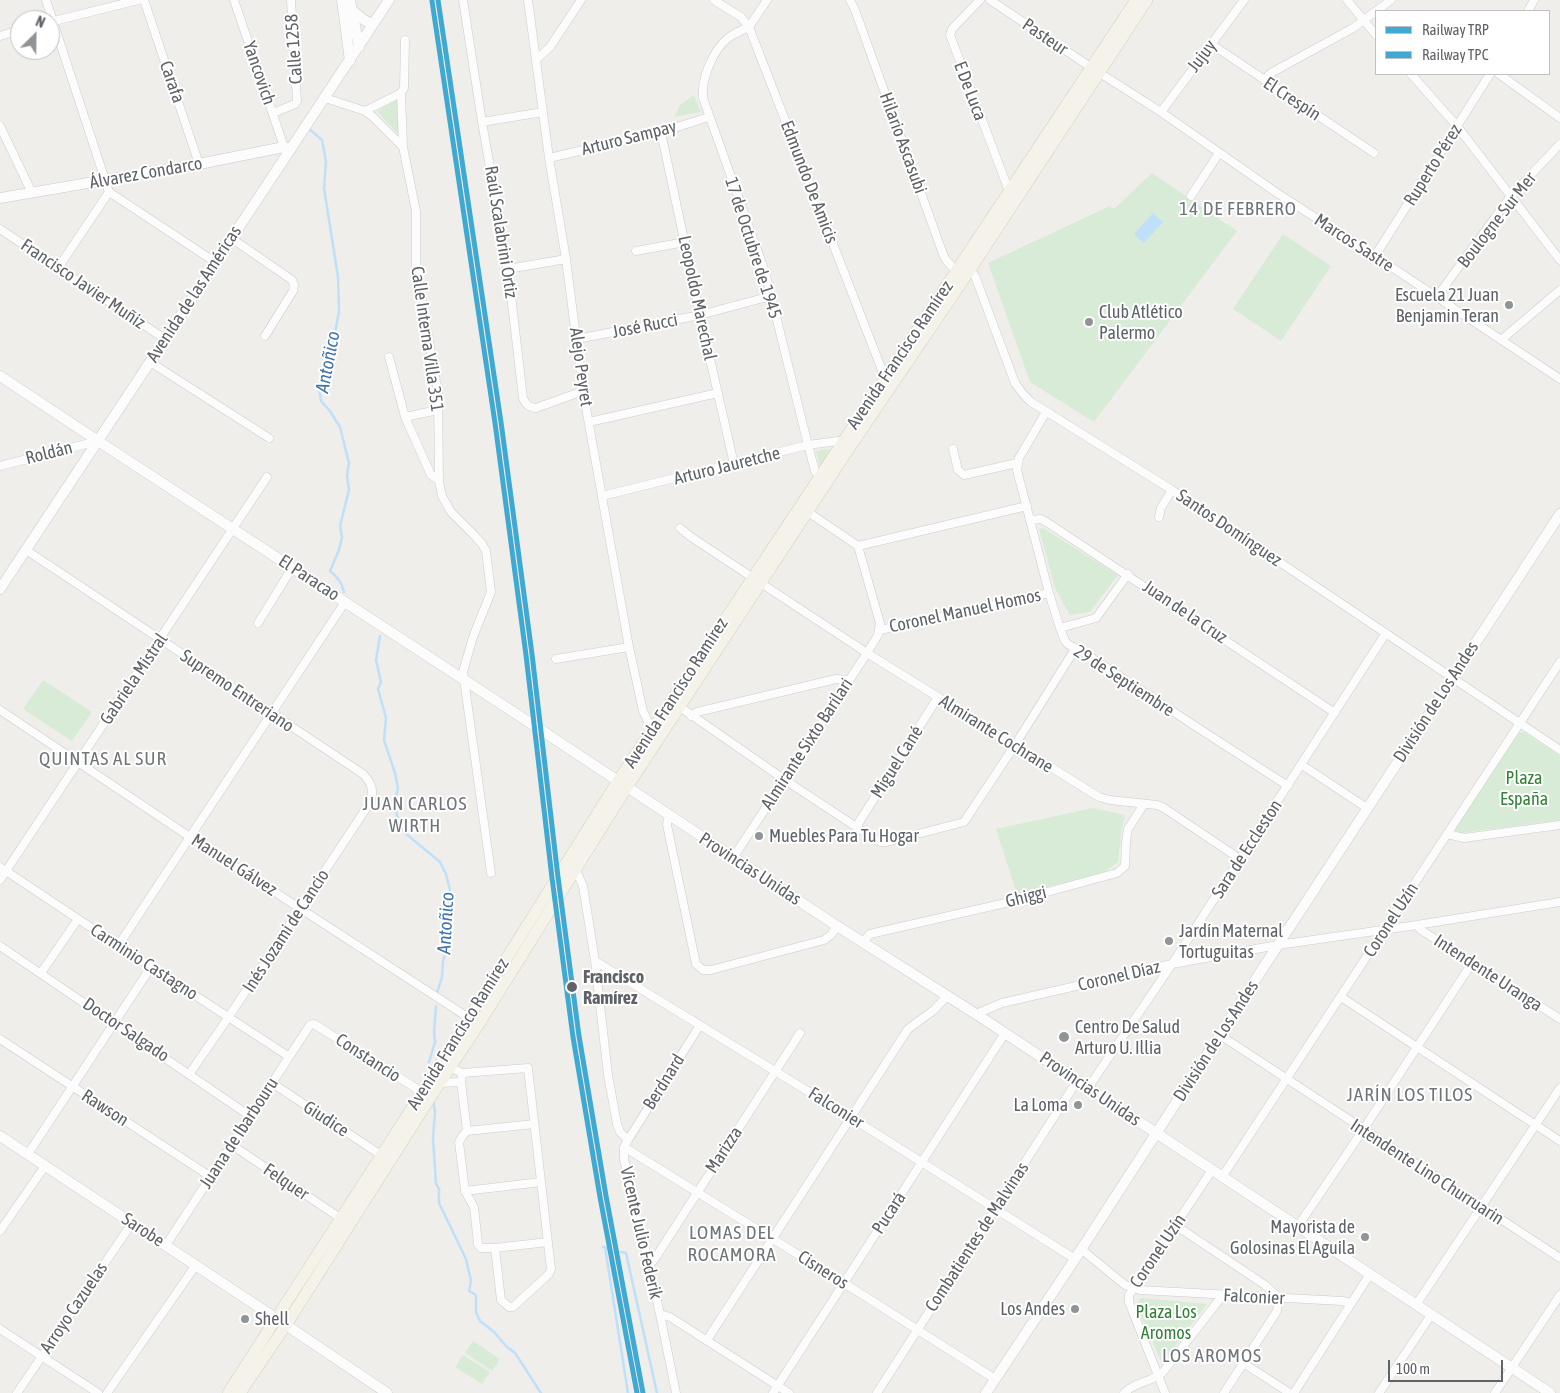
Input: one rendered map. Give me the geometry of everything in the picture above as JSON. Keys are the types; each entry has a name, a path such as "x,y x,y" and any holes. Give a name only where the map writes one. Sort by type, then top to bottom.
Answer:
{"main road":[{"name":"Avenida Francisco Ramírez","path":"846,444 970,270 1096,70 1136,0"},
{"name":"Avenida Francisco Ramírez","path":"228,1393 281,1322 440,1083 576,870 652,730 757,580 846,444 885,378 1009,191 1147,0"},
{"name":"Avenida Francisco Ramírez","path":"240,1393 340,1218 622,784 680,707 757,580 808,512 823,480"}],"street":[{"path":"60,20 138,0"},
{"name":"Carafa","path":"144,0 199,164"},
{"name":"Yancovich","path":"234,0 273,113 288,148"},
{"name":"Calle 1258","path":"273,113 295,104 297,101 290,0"},
{"path":"342,0 350,61"},
{"name":"Avenida de las Américas","path":"0,589 288,148 325,98 389,0"},
{"name":"Raúl Scalabrini Ortiz","path":"463,0 508,269 525,403 530,407 536,408 583,391"},
{"name":"Alejo Peyret","path":"528,0 549,158 566,259 583,391 629,647 643,711 652,730"},
{"path":"536,60 550,47 581,0"},
{"name":"Edmundo De Amicis","path":"714,0 741,17 749,27 885,378"},
{"path":"749,27 767,0"},
{"name":"Hilario Ascasubi","path":"850,0 943,254 956,271"},
{"name":"E De Luca","path":"980,0 952,29 950,36 1009,191"},
{"name":"Pasteur","path":"990,0 1096,70"},
{"name":"Jujuy","path":"1161,112 1244,0"},
{"path":"1347,0 1375,34"},
{"path":"1378,10 1391,0"},
{"path":"351,5 364,20 373,24"},
{"path":"351,5 359,47"},
{"path":"1264,80 1272,73 1353,28 1375,12"},
{"name":"17 de Octubre de 1945","path":"749,27 728,38 723,43 706,71 702,89 703,98 708,117 765,272 808,446 815,471 823,480"},
{"name":"Calle Interna Villa 351","path":"405,40 404,88 402,93 403,148 416,211 416,266 438,393 442,496 451,512 474,535 486,551 491,585 491,592 473,637 463,672 491,873"},
{"name":"El Crespín","path":"1211,44 1374,153"},
{"path":"60,48 109,192 215,262"},
{"name":"Marcos Sastre","path":"1096,70 1161,112 1277,193 1560,379"},
{"path":"1412,75 1457,126 1560,260"},
{"name":"Ruperto Pérez","path":"1375,256 1489,75"},
{"path":"1500,75 1560,118"},
{"path":"365,111 402,93"},
{"path":"325,98 365,111 403,148"},
{"path":"482,122 543,112"},
{"name":"Arturo Sampay","path":"549,158 661,132 708,117"},
{"path":"0,126 32,193"},
{"name":"Leopoldo Marechal","path":"661,132 734,464"},
{"name":"Boulogne Sur Mer","path":"1436,298 1510,197 1560,144"},
{"name":"Álvarez Condarco","path":"0,198 288,148"},
{"path":"1191,196 1219,153"},
{"path":"58,268 109,192"},
{"name":"Francisco Javier Muñiz","path":"0,229 165,339"},
{"path":"231,238 292,280 294,285 293,291 265,336"},
{"path":"636,251 685,242"},
{"name":"Santos Domínguez","path":"968,253 970,270 974,276 1015,384 1027,398 1046,412 1172,490 1560,750"},
{"path":"508,269 566,259"},
{"path":"956,271 970,270"},
{"path":"1501,340 1560,290"},
{"name":"José Rucci","path":"577,339 700,315 771,296"},
{"path":"389,357 405,417 431,475 440,480"},
{"path":"150,362 269,438"},
{"name":"El Paracao","path":"0,376 622,784"},
{"path":"589,422 718,393"},
{"path":"405,417 438,410"},
{"path":"953,449 958,470 964,475 1017,463 1046,412"},
{"name":"Roldán","path":"0,466 98,441"},
{"name":"Arturo Jauretche","path":"602,496 808,446 828,442 846,444"},
{"name":"29 de Septiembre","path":"1017,463 1017,470 1049,593 1065,641 1288,786"},
{"name":"Gabriela Mistral","path":"0,880 3,868 79,762 267,477"},
{"path":"1159,517 1161,508 1172,490"},
{"path":"858,546 1027,506"},
{"path":"808,512 858,546 878,614 880,630"},
{"name":"División de Los Andes","path":"986,1393 1560,514"},
{"name":"Juan de la Cruz","path":"1031,520 1041,519 1128,574 1335,713"},
{"name":"Almirante Cochrane","path":"680,528 867,653 1098,797 1157,805 1164,808 1240,859"},
{"name":"Supremo Entreriano","path":"26,550 363,774 371,785"},
{"path":"258,623 292,568"},
{"path":"1060,628 1096,618 1128,574"},
{"name":"Coronel Manuel Homos","path":"880,630 1049,593"},
{"path":"118,946 345,602"},
{"name":"Almirante Sixto Barilari","path":"733,858 867,653 880,630"},
{"name":"Sara de Eccleston","path":"1088,1088 1172,964 1386,633"},
{"path":"556,659 629,647"},
{"path":"680,707 856,827 876,840 887,842 964,822 1075,649"},
{"name":"Coronel Uzín","path":"1222,1176 1341,998 1560,662"},
{"path":"691,716 697,712 836,679 849,680"},
{"name":"Miguel Cané","path":"856,827 938,697"},
{"name":"Manuel Gálvez","path":"0,710 190,837 469,1018"},
{"path":"1302,765 1367,808"},
{"name":"Provincias Unidas","path":"622,784 837,926 1077,1080 1550,1393"},
{"name":"Inés Jozami de Cancio","path":"190,1073 369,804 372,798 371,785"},
{"name":"Ghiggi","path":"863,942 870,934 1014,901 1117,873 1125,866 1128,829 1144,804"},
{"path":"668,815 667,825 696,964 699,967 711,970 824,940 831,935 837,926"},
{"path":"1447,834 1464,838 1560,825"},
{"name":"Carminio Castagno","path":"3,868 78,920 288,1056"},
{"name":"Vicente Julio Federik","path":"576,870 583,886 595,961 608,1075 616,1124 626,1143 624,1159 660,1314 676,1393"},
{"name":"Coronel Díaz","path":"976,1014 1002,1003 1172,964 1278,945 1560,902"},
{"path":"41,973 78,920"},
{"name":"Intendente Uranga","path":"1417,925 1421,930 1560,1019"},
{"name":"Doctor Salgado","path":"0,946 190,1073 250,1116"},
{"name":"Falconier","path":"595,961 850,1117 1075,1259"},
{"path":"1298,1226 1472,963"},
{"path":"28,1154 151,967"},
{"path":"707,1340 908,1028 934,1010 947,996"},
{"path":"1341,998 1560,1141"},
{"name":"Juana de Ibarbouru","path":"166,1245 288,1056 310,1025 314,1024"},
{"name":"Constancio","path":"314,1024 422,1092"},
{"name":"Berdnard","path":"626,1143 700,1025"},
{"name":"Marizza","path":"648,1266 654,1260 800,1033"},
{"name":"Pucará","path":"775,1389 1005,1033"},
{"name":"Intendente Lino Churruarin","path":"1220,1035 1560,1258"},
{"name":"Rawson","path":"0,1039 211,1177"},
{"path":"450,1067 461,1077 468,1131"},
{"path":"440,1083 461,1077 528,1068 550,1272 513,1307 508,1307 501,1300 495,1248"},
{"name":"Combatientes de Malvinas","path":"877,1393 1077,1080"},
{"name":"Giudice","path":"272,1083 381,1155"},
{"path":"1416,1305 1560,1088"},
{"path":"534,1124 468,1131 463,1135 460,1142 465,1191 474,1207 478,1244 482,1248 548,1242"},
{"name":"Sarobe","path":"0,1136 387,1393"},
{"name":"Cisneros","path":"626,1143 697,1192 995,1379"},
{"name":"Felquer","path":"232,1145 340,1218"},
{"path":"0,1231 45,1166"},
{"name":"Coronel Uzín","path":"1165,1393 1129,1302 1129,1294 1212,1170"},
{"path":"465,1191 541,1182"},
{"name":"Arroyo Cazuelas","path":"16,1393 132,1223"},
{"path":"1175,1225 1265,1284 1279,1298 1277,1311 1224,1393"},
{"name":"Falconier","path":"1081,1249 1125,1285 1140,1290 1351,1303"},
{"path":"107,1393 196,1265"},
{"path":"1243,1363 1292,1393 1370,1274"},
{"path":"1124,1393 1134,1386 1158,1376 1223,1295"},
{"path":"1495,1393 1560,1295"},
{"path":"660,1314 670,1317 707,1340 775,1389 789,1393"},
{"path":"1379,1393 1431,1315"},
{"path":"0,1329 98,1393"}],"green space":[{"path":"694,95 701,112 674,117 680,105"},
{"path":"397,100 399,135 377,111"},
{"name":"Club Atlético Palermo","path":"1152,173 1237,231 1094,422 1030,382 988,263 1110,206 1114,209"},
{"path":"1283,234 1331,266 1281,341 1233,309"},
{"path":"831,450 820,467 816,451"},
{"path":"1043,528 1118,575 1090,612 1070,615 1055,588 1039,529"},
{"path":"43,680 92,712 72,741 23,709"},
{"name":"Plaza España","path":"1524,732 1560,756 1560,820 1461,833 1453,830 1519,733"},
{"path":"1093,808 1125,815 1118,862 1103,873 1017,894 996,829"},
{"name":"Plaza Los Aromos","path":"1141,1298 1207,1304 1162,1363 1136,1305"},
{"path":"473,1341 500,1359 492,1371 465,1353"},
{"path":"463,1355 490,1372 482,1384 455,1367"}],"water":[{"path":"1153,213 1163,222 1144,243 1134,234"}],"waterway":[{"name":"Antoñico","path":"308,128 322,140 326,162 324,188 338,277 339,312 334,338 319,389 321,401 340,427 349,463 347,475 349,490 340,526 342,537 330,571 339,580 344,592"},
{"name":"Antoñico","path":"380,636 376,660 381,682 378,689 386,718 384,740 398,788 395,803 397,816 405,833 440,862 446,874 450,890 446,936 447,948 437,993"},
{"name":"Antoñico","path":"429,1062 435,1042 436,1006"},
{"name":"Antoñico","path":"433,1100 435,1112 433,1138 439,1203 466,1259 471,1281 469,1291 476,1295 476,1312 480,1321 515,1353 541,1393"},
{"path":"603,1247 611,1249"},
{"path":"605,1247 628,1393"},
{"path":"621,1252 626,1253 657,1393"}],"rail line":[{"name":"TRP","path":"438,0 501,422 532,654 579,1036 606,1196 643,1393"},
{"name":"TPC","path":"432,1 495,423 526,655 573,1037 600,1197 637,1393"}],"place":[{"name":"Escuela 21 Juan Benjamin Teran","path":"1509,305"},
{"name":"Club Atlético Palermo","path":"1089,322"},
{"name":"Muebles Para Tu Hogar","path":"759,836"},
{"name":"Jardín Maternal Tortuguitas","path":"1169,941"},
{"name":"Francisco Ramírez","path":"572,987"},
{"name":"Centro De Salud Arturo U. Illia","path":"1064,1037"},
{"name":"La Loma","path":"1078,1105"},
{"name":"Mayorista de Golosinas El Aguila","path":"1365,1237"},
{"name":"Los Andes","path":"1075,1309"},
{"name":"Shell","path":"245,1319"}],"district":[{"name":"14 DE FEBRERO","path":"1238,209"},
{"name":"QUINTAS AL SUR","path":"103,759"},
{"name":"JUAN CARLOS WIRTH","path":"415,815"},
{"name":"JARÍN LOS TILOS","path":"1410,1095"},
{"name":"LOMAS DEL ROCAMORA","path":"732,1244"},
{"name":"LOS AROMOS","path":"1212,1356"}]}
